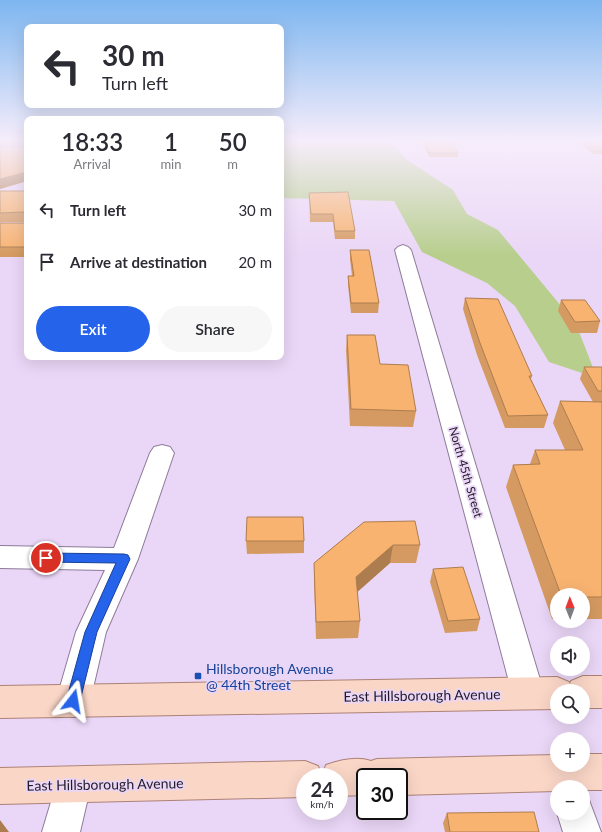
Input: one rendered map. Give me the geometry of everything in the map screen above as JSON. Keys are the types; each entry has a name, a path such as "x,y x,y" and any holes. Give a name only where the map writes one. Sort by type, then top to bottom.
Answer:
{"main road":[{"path":"590,692 602,692"},
{"name":"East Hillsborough Avenue","path":"0,702 543,693"},
{"path":"408,777 566,780 602,772"},
{"name":"East Hillsborough Avenue","path":"0,786 296,779"}],"street":[{"name":"North 45th Street","path":"404,250 543,693"},
{"path":"73,701 91,632 124,559 162,453"},
{"path":"0,557 124,559"},
{"path":"61,832 73,785"},
{"path":"578,820 582,832"}],"green space":[{"path":"284,179 436,179 453,190 467,214 498,230 576,324 597,378 549,362 515,306 487,283 422,252 394,201 284,198"}],"building":[{"path":"0,191 24,191 24,212 0,213"},
{"path":"348,192 355,231 335,231 333,214 311,214 309,193"},
{"path":"0,223 24,223 24,247 0,247"},
{"path":"350,250 369,250 379,303 351,303 348,276 354,276"},
{"path":"465,298 498,299 532,376 529,376 548,415 508,416 480,343"},
{"path":"561,300 585,300 600,321 575,322"},
{"path":"347,335 375,335 380,364 408,365 416,411 351,409"},
{"path":"584,367 602,367 602,391 598,391"},
{"path":"560,401 602,402 602,597 590,597 590,588 558,588 513,465 540,464 535,450 583,450"},
{"path":"247,517 303,517 304,541 246,541"},
{"path":"415,521 420,545 393,545 356,577 360,621 316,622 314,563 364,522"},
{"path":"463,567 480,619 448,621 433,569"},
{"path":"534,812 539,832 450,832 447,813"}],"place":[{"name":"Hillsborough Avenue @ 44th Street","path":"198,676"}],"route":[{"path":"46,558 124,559 91,632 73,701"}]}
